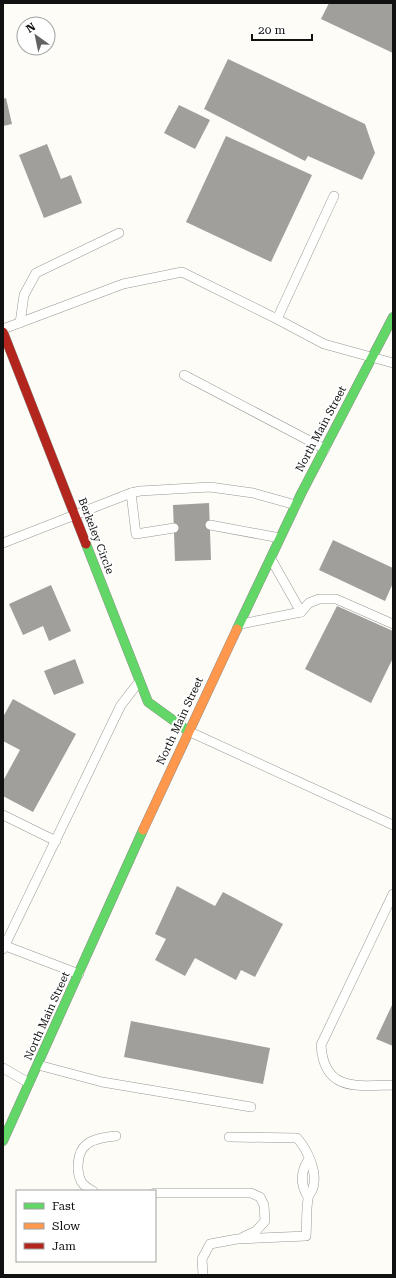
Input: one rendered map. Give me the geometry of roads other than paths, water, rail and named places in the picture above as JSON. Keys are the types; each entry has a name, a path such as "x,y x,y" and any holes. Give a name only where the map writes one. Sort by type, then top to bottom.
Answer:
{"main road":[{"name":"North Main Street","path":"3,1141 188,731 296,505 393,317"},
{"name":"Berkeley Circle","path":"3,331 148,702 188,731"}],"lane":[{"path":"277,319 334,196"},
{"path":"20,323 24,296 36,273 118,233"},
{"path":"3,331 20,323 123,284 182,272 324,344 393,363"},
{"path":"184,375 325,449"},
{"path":"3,543 131,493 210,487 253,493 296,505"},
{"path":"131,493 136,534 174,528"},
{"path":"210,525 280,538"},
{"path":"270,558 301,612"},
{"path":"239,624 301,612 309,603 319,599 336,599 393,624"},
{"path":"79,974 4,947 16,918 56,841 120,705 140,681"},
{"path":"188,731 393,825"},
{"path":"3,815 56,841"},
{"path":"393,894 321,1045 322,1058 327,1070 338,1082 352,1086 393,1085"},
{"path":"38,1065 102,1082 251,1107"},
{"path":"3,1068 29,1083"},
{"path":"92,1190 81,1181 78,1167 80,1153 86,1144 101,1138 116,1136"},
{"path":"203,1275 202,1259 210,1244 237,1240 306,1236 308,1196 313,1188 314,1167 309,1160 306,1147 297,1138 229,1137"},
{"path":"156,1193 251,1193 260,1197 264,1205 265,1221 256,1231 237,1240"}]}
